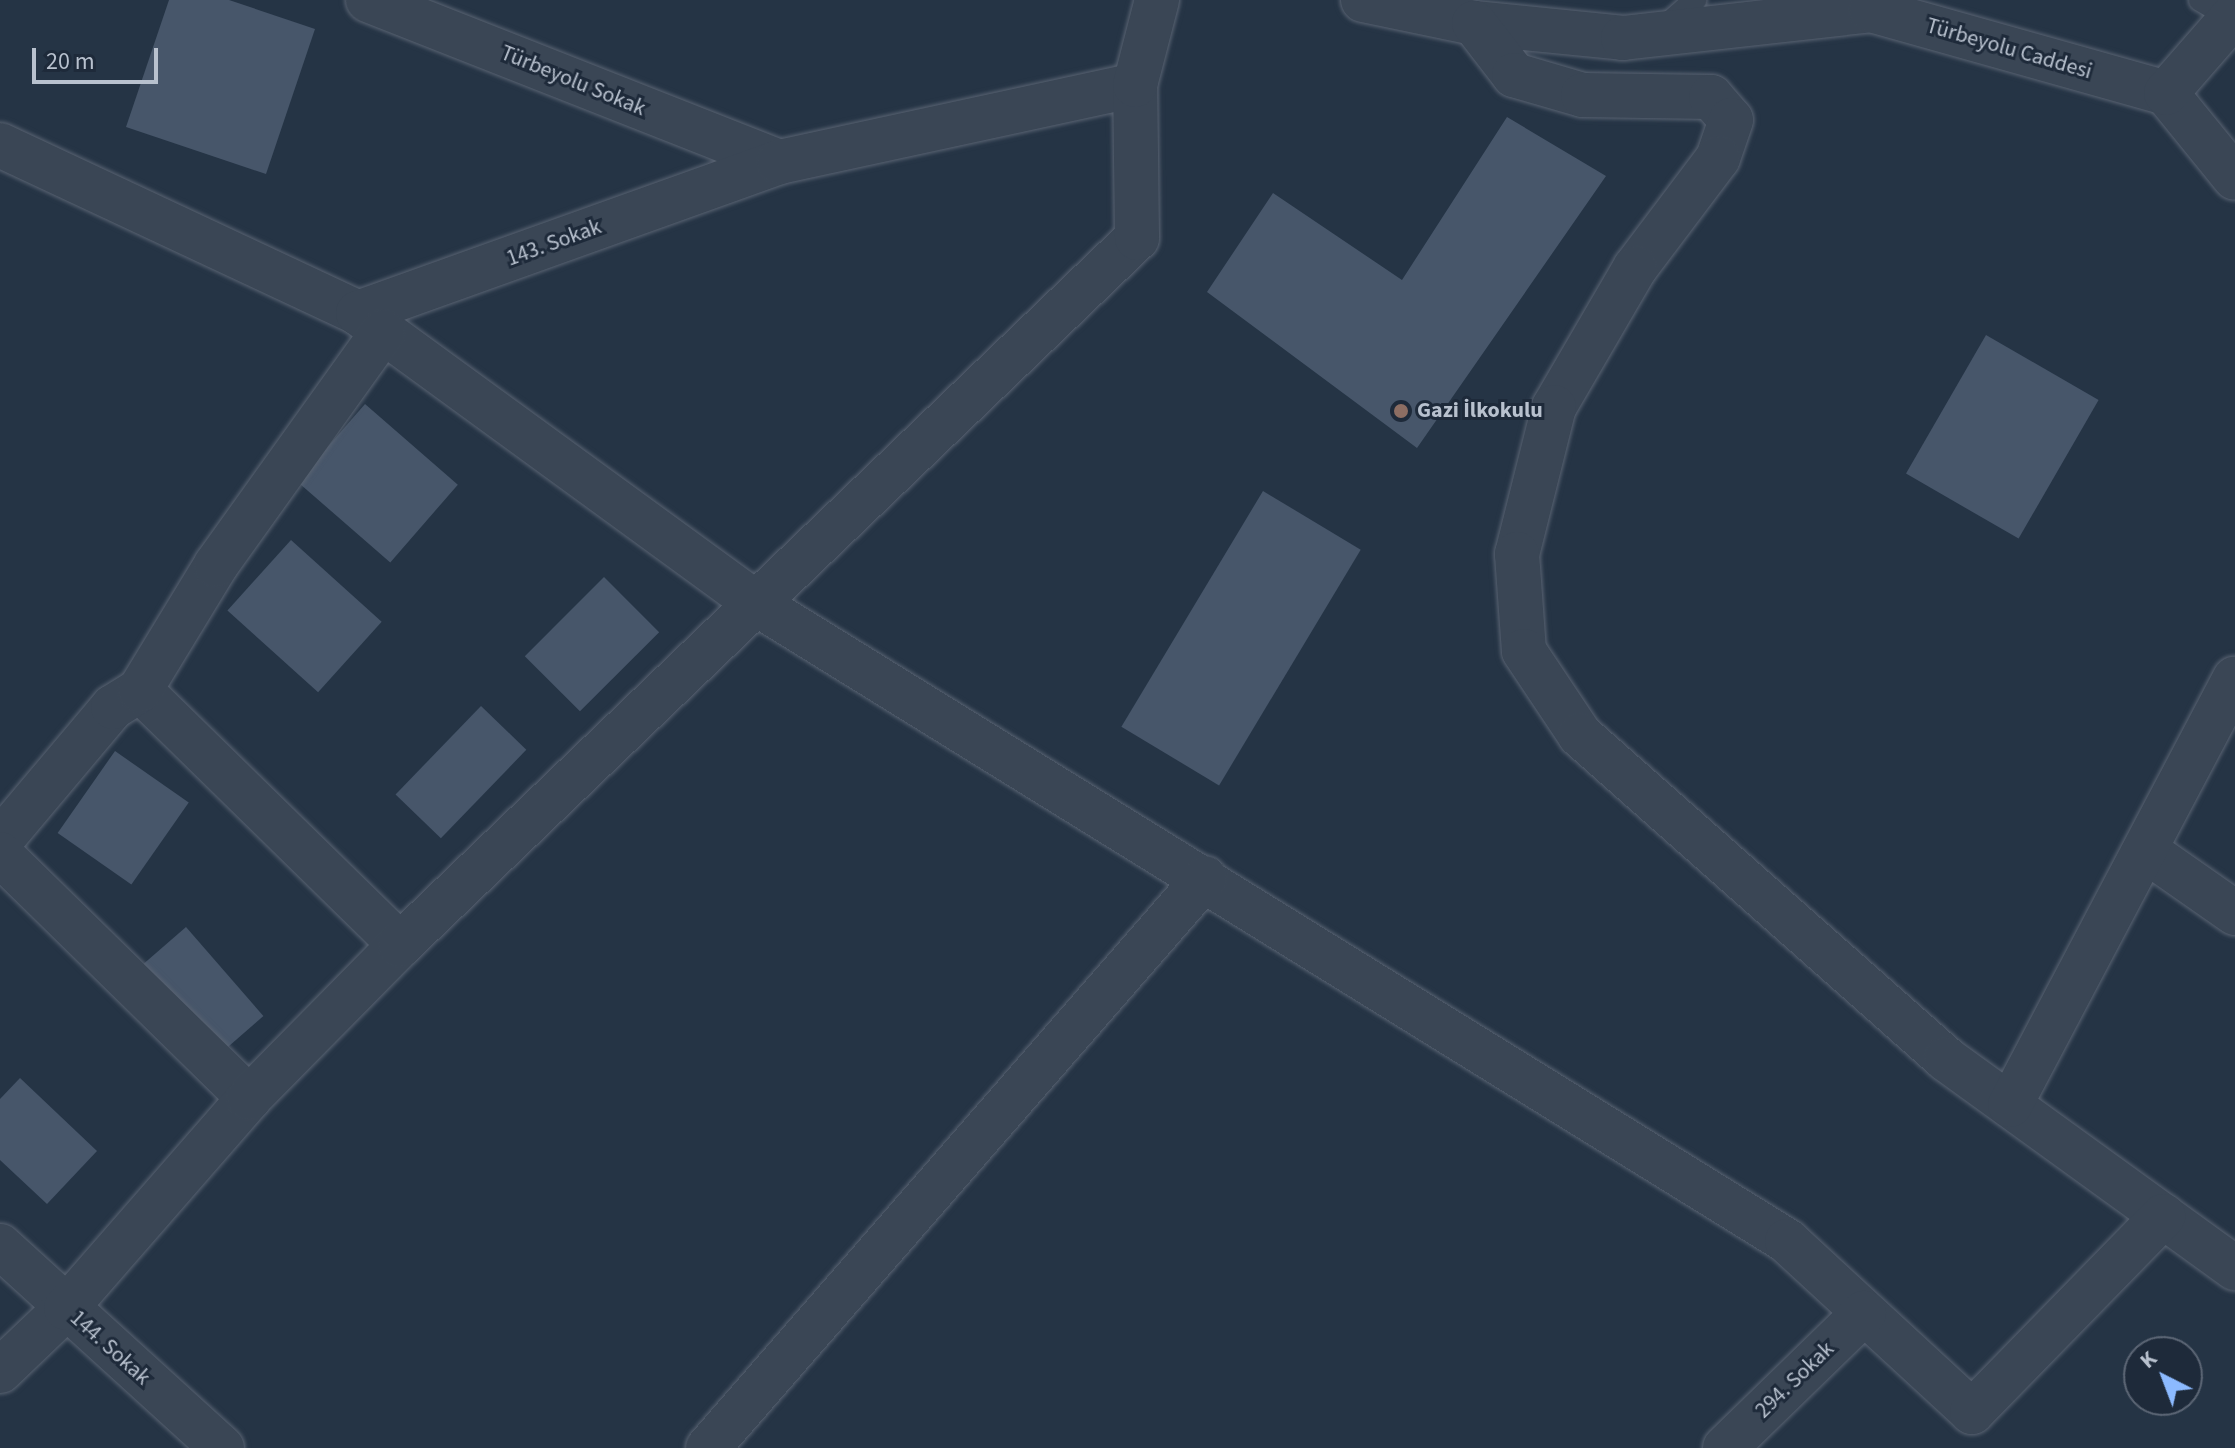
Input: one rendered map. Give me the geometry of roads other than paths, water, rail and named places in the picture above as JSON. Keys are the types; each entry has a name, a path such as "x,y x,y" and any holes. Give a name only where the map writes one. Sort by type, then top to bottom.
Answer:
{"street":[{"name":"Türbeyolu Sokak","path":"368,0 779,162"},
{"path":"0,1371 66,1308 249,1098 400,945 1137,238 1135,85 1157,0"},
{"name":"Türbeyolu Caddesi","path":"1363,0 1623,38 1871,10 2166,93"},
{"path":"2222,11 2166,93 2235,178"},
{"path":"1446,12 1514,75 1583,95 1711,97 1731,120 1718,158 1635,268 1554,407 1517,554 1524,651 1580,735 1946,1059 2235,1268"},
{"name":"143. Sokak","path":"371,323 779,162 1135,85"},
{"path":"0,145 371,323 757,604 1205,878 1787,1241 1972,1412 2163,1216"},
{"path":"0,841 113,707 140,690 371,323"},
{"path":"2010,1105 2235,679"},
{"path":"140,690 400,945"},
{"path":"2145,850 2235,913"},
{"path":"0,854 249,1098"},
{"path":"708,1448 1205,878"},
{"name":"144. Sokak","path":"0,1246 222,1448"},
{"name":"294. Sokak","path":"1725,1448 1864,1313"}],"lane":[{"path":"1655,35 1695,0"}],"place":[{"name":"Gazi İlkokulu","path":"1401,411"}]}
